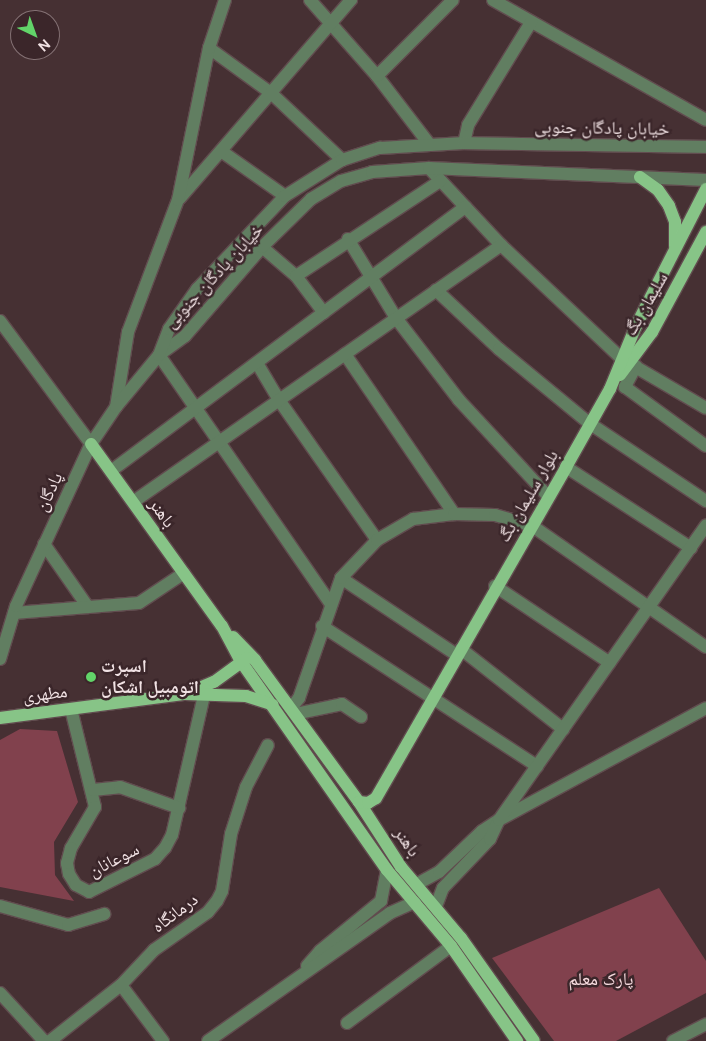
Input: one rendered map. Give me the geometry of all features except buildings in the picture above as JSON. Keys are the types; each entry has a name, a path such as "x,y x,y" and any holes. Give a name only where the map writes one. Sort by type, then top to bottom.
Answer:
{"main road":[{"path":"640,177 658,190 669,206 675,222 676,248"},
{"name":"بلوار سلیمان بگ","path":"359,802 368,803 376,798 566,467 589,423 629,362 676,248 706,189"},
{"name":"سلیمان بگ","path":"629,362 652,332 706,233"},
{"name":"باهنر","path":"91,444 222,626 240,660 387,870 451,946 517,1041"},
{"name":"باهنر","path":"222,626 255,660 359,802 401,866 436,906 534,1041"},
{"path":"186,694 214,682 240,660 255,660"},
{"name":"مطهری","path":"0,718 186,694 246,696 273,705"}],"street":[{"path":"116,407 128,332 178,200 209,48 225,0"},
{"path":"310,0 332,22 377,76 430,145"},
{"path":"178,200 351,0"},
{"path":"377,76 453,0"},
{"path":"493,0 706,120"},
{"path":"464,143 468,126 531,22"},
{"path":"209,48 271,93 342,160"},
{"name":"خیابان پادگان جنوبی","path":"159,355 169,329 197,289 285,196 342,160 380,148 464,143 706,147"},
{"path":"221,151 285,196"},
{"path":"429,168 500,245 629,362 706,408"},
{"name":"خیابان پادگان جنوبی","path":"159,355 185,336 262,247 312,200 341,180 372,172 429,168 706,180"},
{"path":"296,276 348,239 440,181"},
{"path":"111,471 465,207"},
{"path":"348,239 396,318 459,400 548,496"},
{"path":"133,502 500,245"},
{"path":"262,247 296,276 324,313"},
{"path":"436,290 499,349 589,423 706,501"},
{"path":"0,321 91,444"},
{"path":"344,354 454,514"},
{"path":"159,355 331,604"},
{"name":"پادگان","path":"0,659 14,613 91,444 116,407 159,355"},
{"path":"629,362 625,387 706,446"},
{"path":"256,363 278,400 377,540"},
{"path":"566,467 691,548"},
{"path":"293,711 322,626 341,578 377,540 413,519 454,514 495,515 531,525 706,647"},
{"path":"436,906 442,888 490,839 499,820 536,766 706,526"},
{"path":"44,544 88,607"},
{"path":"14,613 139,603 184,573"},
{"path":"341,578 459,652 563,728"},
{"path":"496,586 610,663"},
{"path":"322,626 434,697 536,766"},
{"name":"سوعانان","path":"70,709 93,790 94,813 71,848 67,863 69,874 76,885 90,892 155,860 172,835 204,695"},
{"path":"293,711 342,704 360,717"},
{"path":"417,884 440,872 482,831 499,820 706,708"},
{"name":"درمانگاه","path":"50,1041 121,985 154,950 208,912 217,901 222,891 231,834 246,787 268,745"},
{"path":"93,790 120,786 179,808"},
{"path":"295,981 320,951 381,901 387,870"},
{"path":"208,1041 390,913 415,902"},
{"path":"0,906 68,925 104,914"},
{"path":"346,1023 451,946"},
{"path":"121,985 163,1041"},
{"path":"0,993 44,1041"},
{"path":"673,1041 706,1024"}],"green space":[{"path":"20,729 57,731 78,802 54,842 55,875 74,901 0,887 0,740"},
{"name":"پارک معلم","path":"659,888 706,961 706,993 616,1041 554,1041 492,958"}],"place":[{"name":"اسپرت اتومبیل اشکان","path":"91,677"}]}
